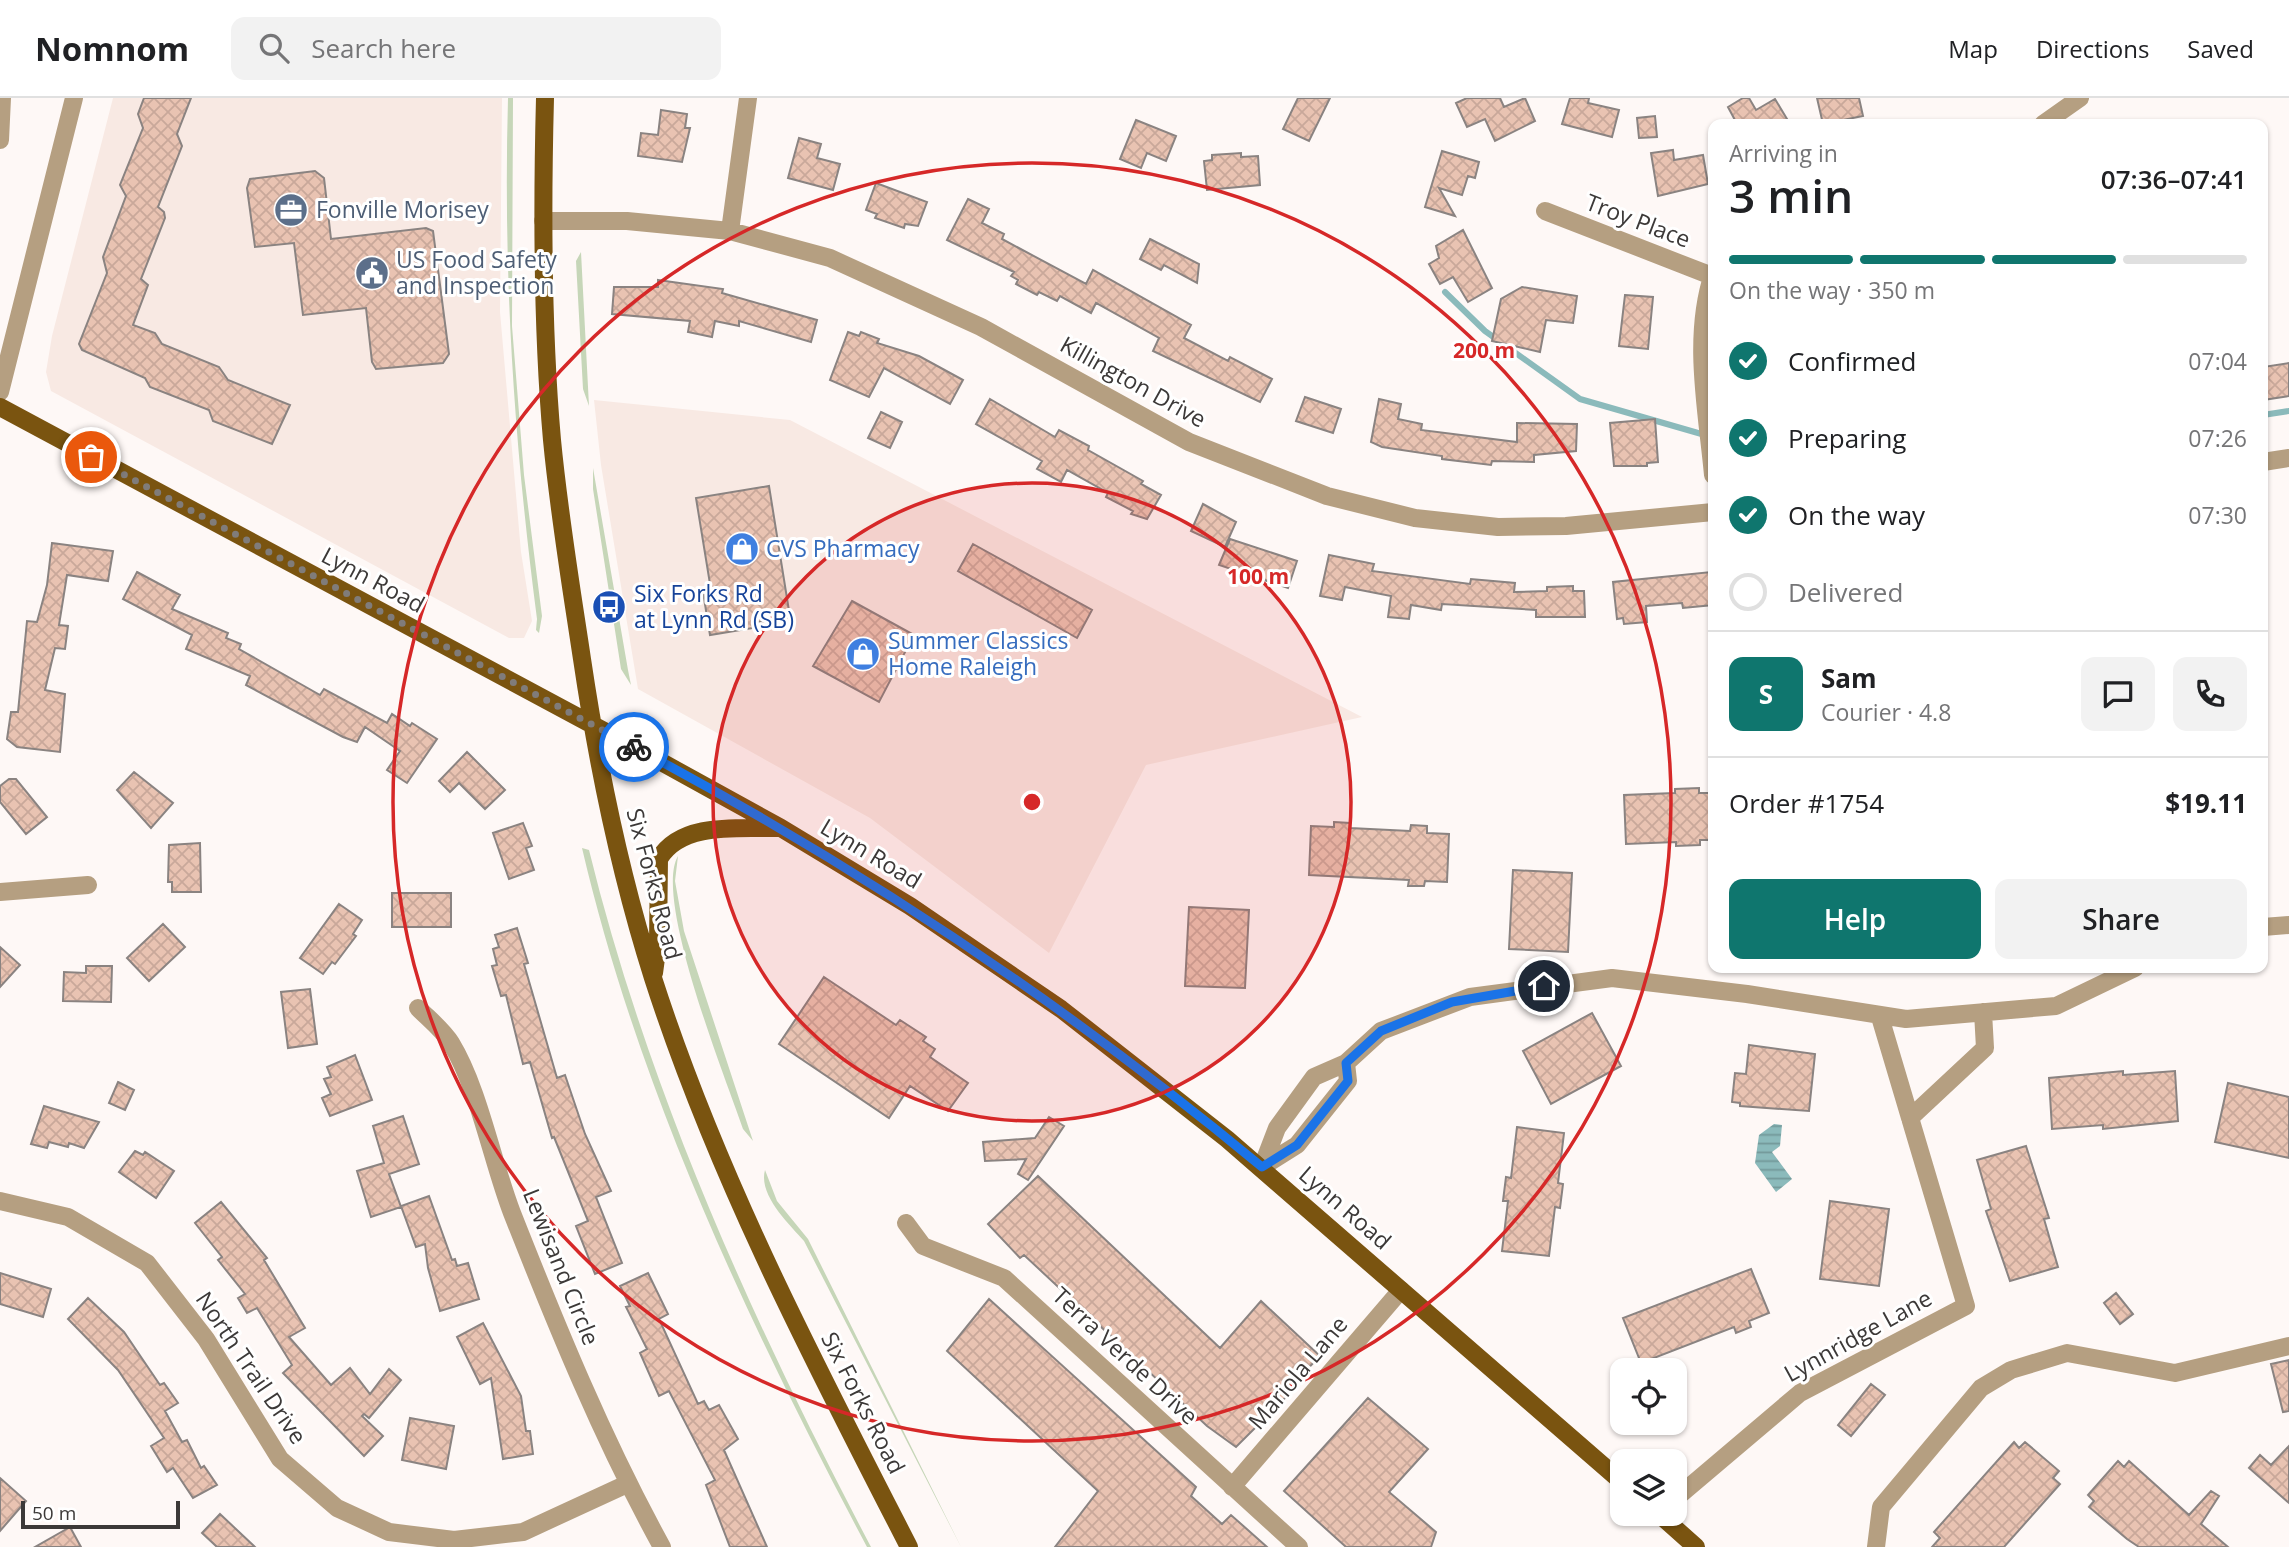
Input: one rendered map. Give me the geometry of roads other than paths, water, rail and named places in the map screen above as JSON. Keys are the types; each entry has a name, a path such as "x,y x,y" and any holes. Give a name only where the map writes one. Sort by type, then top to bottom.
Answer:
{"main road":[{"name":"Six Forks Road","path":"545,98 545,332 552,439 591,724 604,789 653,977 687,1074 757,1244 909,1547"},
{"name":"Lynn Road","path":"0,407 781,828 910,906 1061,1009 1262,1167 1610,1472"},
{"path":"653,977 658,943 659,859 665,849 685,836 712,830 781,828"},
{"path":"1672,1526 1696,1547"}],"street":[{"path":"0,140 2,98"},
{"path":"0,392 74,98"},
{"path":"730,231 748,98"},
{"path":"2050,119 2080,98"},
{"name":"Troy Place","path":"1545,211 1708,273"},
{"name":"Killington Drive","path":"543,222 627,221 730,231 830,258 981,327 1189,442 1327,496 1415,517 1498,527 1566,526 1708,512"},
{"path":"1708,298 1703,322 1708,424"},
{"path":"2268,461 2289,458"},
{"path":"0,892 88,886"},
{"path":"2268,927 2289,925"},
{"path":"1262,1167 1276,1128 1314,1077 1346,1063 1381,1031 1452,1002 1603,979 1746,994 1906,1019 2056,1006 2125,973"},
{"name":"Lewisand Circle","path":"418,1008 450,1043 473,1096 499,1179 555,1326 589,1394 627,1484 662,1547"},
{"path":"1910,1118 1985,1048 1983,1012"},
{"name":"Lynnridge Lane","path":"1687,1489 1800,1393 1966,1306 1880,1017"},
{"path":"1262,1167 1297,1145 1348,1081 1346,1063"},
{"name":"North Trail Drive","path":"0,1201 68,1217 147,1263 206,1339 280,1459 337,1508 389,1532 454,1540 523,1532 627,1484"},
{"name":"Terra Verde Drive","path":"906,1223 923,1246 1004,1278 1299,1547"},
{"name":"Mariola Lane","path":"1232,1488 1401,1290"},
{"path":"1876,1547 1881,1507 1981,1388 2011,1370 2067,1353 2175,1373 2289,1346"}],"water":[{"path":"1774,1124 1782,1125 1780,1146 1772,1152 1792,1179 1776,1192 1755,1163 1759,1135"}],"waterway":[{"path":"1445,292 1485,331 1580,399 1705,435"},
{"path":"2268,414 2289,411"}],"place":[{"name":"Fonville Morisey","path":"291,210"},
{"name":"US Food Safety and Inspection","path":"372,273"},
{"name":"CVS Pharmacy","path":"742,549"},
{"name":"Six Forks Rd at Lynn Rd (SB)","path":"609,607"},
{"name":"Summer Classics Home Raleigh","path":"863,654"}]}
